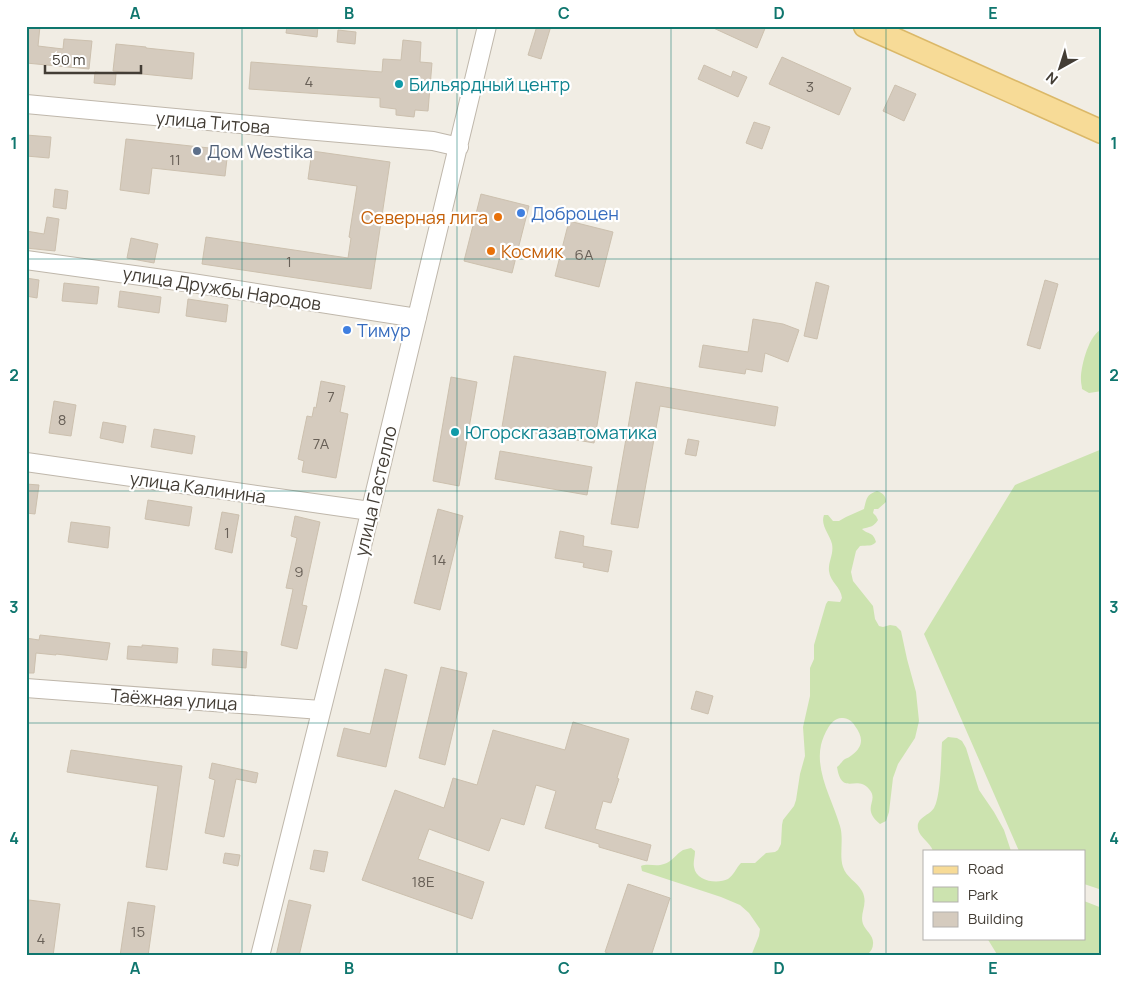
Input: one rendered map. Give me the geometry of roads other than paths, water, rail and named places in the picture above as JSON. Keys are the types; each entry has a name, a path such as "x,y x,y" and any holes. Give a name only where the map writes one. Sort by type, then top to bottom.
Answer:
{"main road":[{"path":"865,26 1102,132"}],"street":[{"name":"улица Гастелло","path":"260,956 349,600 487,26"},
{"name":"улица Титова","path":"26,104 433,141 459,147"},
{"name":"улица Дружбы Народов","path":"26,260 192,283 417,318"},
{"name":"улица Калинина","path":"26,462 370,511"},
{"name":"Таёжная улица","path":"26,688 321,710"}],"place":[{"name":"Бильярдный центр","path":"399,84"},
{"name":"Дом Westika","path":"197,151"},
{"name":"Доброцен","path":"521,213"},
{"name":"Северная лига","path":"498,217"},
{"name":"Космик","path":"491,251"},
{"name":"Тимур","path":"347,330"},
{"name":"Югорскгазавтоматика","path":"455,432"}]}
